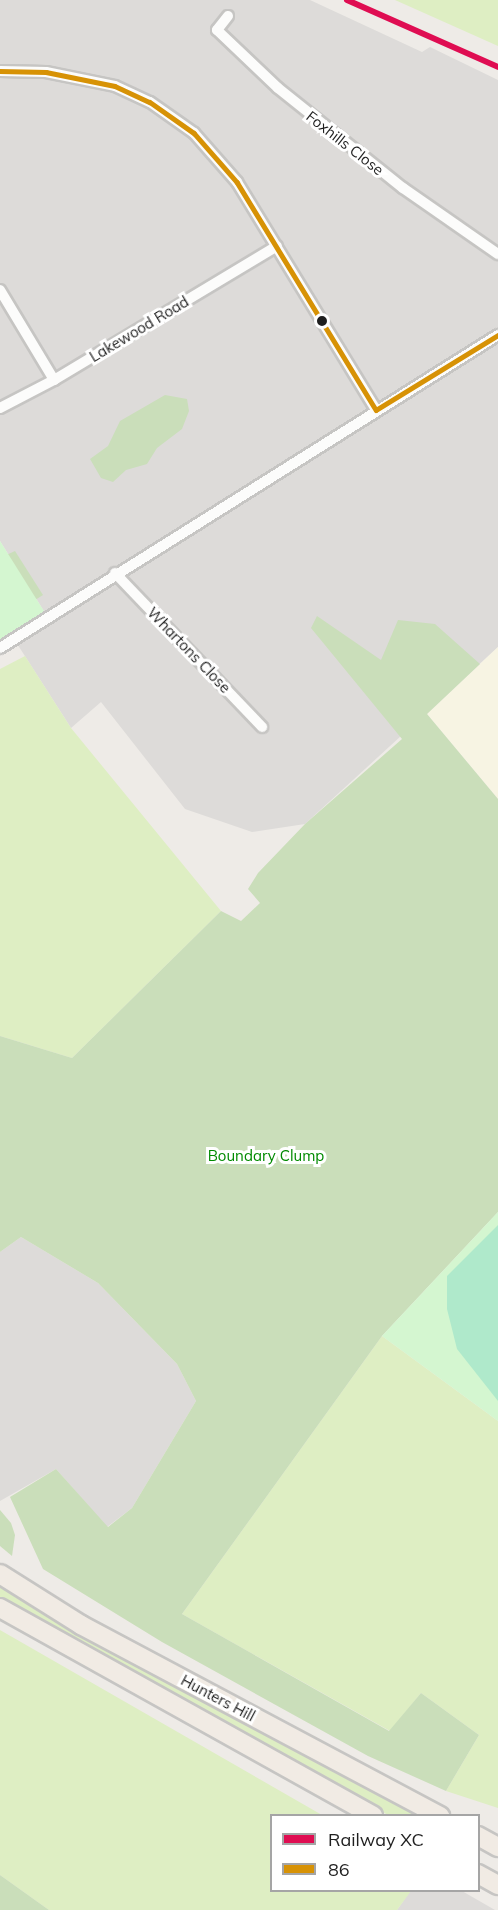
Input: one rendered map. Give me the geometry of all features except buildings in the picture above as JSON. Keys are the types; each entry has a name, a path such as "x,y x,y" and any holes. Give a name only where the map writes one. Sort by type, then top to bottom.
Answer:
{"main road":[{"name":"Hunters Hill","path":"0,1574 81,1624 438,1814"},
{"name":"Hunters Hill","path":"0,1608 371,1814"},
{"path":"480,1837 498,1846"},
{"path":"480,1875 498,1885"}],"street":[{"name":"Foxhills Close","path":"228,16 217,30 286,95 403,188 498,254"},
{"path":"0,71 80,77 115,86 170,114 225,166 277,246 376,410"},
{"name":"Lakewood Road","path":"0,408 54,380 277,246"},
{"path":"0,290 54,380"},
{"path":"0,648 115,573 498,335"},
{"name":"Whartons Close","path":"115,573 262,727"}],"shaded area":[{"path":"0,0 310,0 422,52 430,47 498,80 498,647 305,824 252,832 185,809 101,702 71,728 14,639 47,616 0,541"},
{"path":"498,647 498,799 427,714"},
{"path":"21,1237 98,1283 177,1364 196,1401 132,1508 107,1527 56,1469 0,1501 0,1252"},
{"path":"410,1892 464,1892 495,1910 397,1910"}],"green space":[{"path":"395,0 498,0 498,46"},
{"path":"165,395 187,399 189,411 182,429 157,448 147,464 126,470 113,482 101,478 90,459 108,446 120,421"},
{"path":"0,541 47,616 0,648"},
{"path":"15,551 43,595 0,622 0,558"},
{"name":"Boundary Clump","path":"317,616 381,660 398,620 435,624 480,664 427,714 498,799 498,1212 382,1336 182,1614 389,1731 421,1693 479,1735 446,1791 368,1756 162,1642 43,1569 10,1497 56,1469 108,1527 132,1508 196,1401 177,1364 98,1283 21,1237 0,1252 0,1036 72,1058 221,911 241,921 260,903 248,889 258,873 305,824 402,739 311,628"},
{"path":"25,656 71,728 221,911 72,1058 0,1036 0,669"},
{"path":"498,1212 498,1421 382,1336"},
{"path":"498,1225 498,1401 457,1349 447,1309 447,1276"},
{"path":"382,1336 498,1421 498,1808 446,1791 479,1735 421,1693 390,1731 182,1614"},
{"path":"0,1510 11,1523 15,1535 12,1556 0,1546"},
{"path":"0,1586 161,1678 418,1814 386,1814 0,1597"},
{"path":"0,1630 320,1814 270,1814 270,1892 410,1892 397,1910 49,1910 0,1875"},
{"path":"0,1875 49,1910 0,1910"}],"rail line":[{"name":"XC","path":"347,0 498,67"}],"transit line":[{"name":"86","path":"0,71 46,72 115,86 150,102 194,133 237,182 376,410 498,335"}]}
